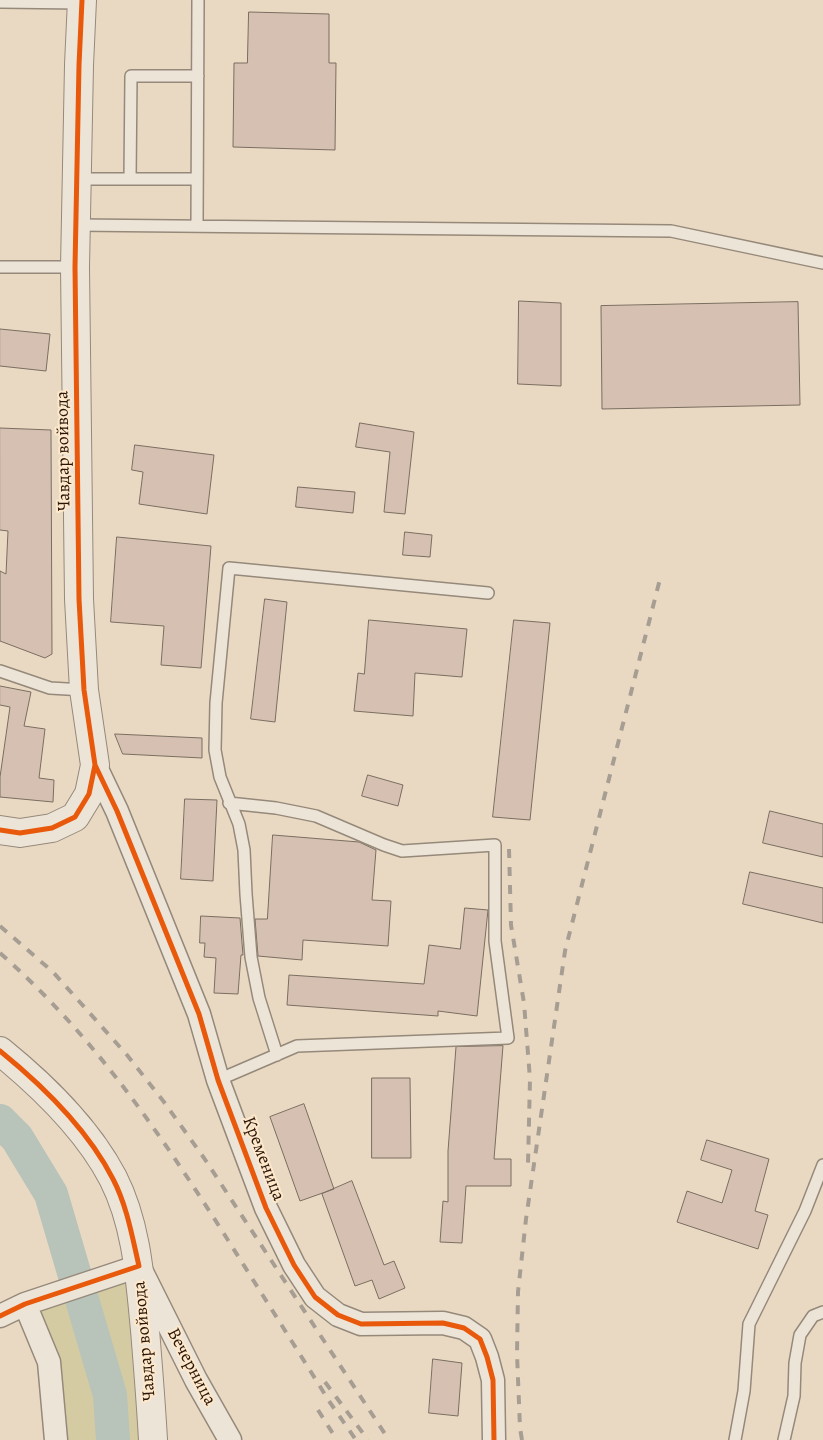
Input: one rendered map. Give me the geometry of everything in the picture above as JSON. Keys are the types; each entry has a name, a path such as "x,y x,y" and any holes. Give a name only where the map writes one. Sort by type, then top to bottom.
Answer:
{"street":[{"name":"Чавдар войвода","path":"7,829 52,828 75,817 89,794 96,765 84,690 79,599 75,267 78,64 82,2"},
{"name":"Кременица","path":"96,765 117,811 199,1014 218,1080 266,1208 294,1264 315,1297 338,1315 361,1324 443,1323 464,1328 480,1340 488,1357 493,1380 494,1440"},
{"name":"Чавдар войвода","path":"0,1051 50,1096 94,1146 113,1179 126,1209 139,1266 153,1440"},
{"path":"0,1316 25,1304 58,1292 139,1266"},
{"name":"Вечерница","path":"139,1266 196,1380 230,1440"},
{"path":"25,1304 49,1362 56,1440"}],"lane":[{"path":"197,226 198,0"},
{"path":"0,2 82,2"},
{"path":"130,179 132,76 198,76"},
{"path":"77,179 197,179"},
{"path":"76,225 671,231 823,263"},
{"path":"0,267 75,267"},
{"path":"277,1055 259,998 252,965 244,850 239,824 220,777 216,750 216,703 229,568 488,593"},
{"path":"0,672 50,688 84,690"},
{"path":"218,1080 297,1046 508,1038 495,941 495,845 402,851 316,816 276,808 229,803"},
{"path":"734,1440 744,1391 749,1324 805,1211 823,1164"},
{"path":"784,1440 794,1396 795,1363 800,1335 813,1316 823,1312"}],"shaded area":[{"path":"139,1266 153,1440 56,1440 25,1304"}],"building":[{"path":"249,12 329,14 329,63 336,63 335,150 233,147 234,63 247,63"},
{"path":"519,301 561,303 561,386 518,384"},
{"path":"798,302 800,405 602,409 601,306"},
{"path":"0,329 50,334 46,371 0,366"},
{"path":"360,423 414,432 405,514 384,512 390,452 356,447"},
{"path":"0,428 51,430 52,654 45,658 0,641 0,571 6,574 8,531 0,530"},
{"path":"135,445 214,455 207,514 139,504 143,472 132,470"},
{"path":"298,487 355,492 353,513 296,507"},
{"path":"405,532 432,535 430,557 403,555"},
{"path":"117,537 211,546 201,668 161,665 164,626 111,622"},
{"path":"265,599 287,602 275,722 251,719"},
{"path":"369,620 467,629 462,677 415,673 413,716 354,711 358,673 364,674"},
{"path":"514,620 550,623 530,820 493,817"},
{"path":"0,686 31,692 24,726 45,729 39,778 54,780 53,802 0,797 0,777 10,707 0,705"},
{"path":"115,734 202,738 202,758 123,754"},
{"path":"368,775 403,785 398,806 362,796"},
{"path":"185,799 217,800 213,881 181,879"},
{"path":"770,811 823,824 823,857 763,843"},
{"path":"273,835 359,842 376,850 372,900 391,901 388,946 303,940 302,960 258,956 255,919 267,919"},
{"path":"750,872 823,888 823,923 743,904"},
{"path":"465,908 488,910 477,1016 438,1011 438,1016 287,1005 289,975 424,984 429,945 460,949"},
{"path":"201,916 240,918 243,955 241,955 238,994 214,993 216,958 204,957 205,943 200,943"},
{"path":"503,1046 494,1159 511,1159 511,1186 466,1186 462,1243 440,1242 443,1201 448,1202 448,1151 456,1047"},
{"path":"372,1078 410,1078 411,1158 372,1158"},
{"path":"304,1104 334,1189 300,1201 270,1117"},
{"path":"707,1140 769,1159 755,1211 768,1215 758,1249 677,1222 687,1191 722,1203 732,1170 701,1160"},
{"path":"352,1181 384,1265 394,1261 405,1288 379,1299 372,1280 355,1286 322,1194"},
{"path":"433,1359 462,1363 458,1416 429,1413"}],"waterway":[{"path":"0,1121 17,1138 51,1194 110,1395 113,1440"}],"railway":[{"path":"522,1440 517,1354 518,1292 526,1219 565,951 660,579"},
{"path":"509,849 511,925 524,1003 530,1079 528,1164"},
{"path":"0,926 53,972 127,1055 164,1102 204,1158 389,1440"},
{"path":"0,953 66,1018 124,1087 201,1198 329,1401 356,1440"},
{"path":"325,1382 368,1440"},
{"path":"318,1410 337,1440"}],"cycle path":[{"path":"0,830 20,833 52,828 75,817 89,794 95,765 84,690 79,599 75,267 82,0"},
{"path":"95,765 117,811 199,1014 218,1080 266,1208 294,1265 315,1297 338,1315 361,1324 443,1323 464,1328 480,1339 493,1380 494,1440"},
{"path":"0,1051 32,1078 63,1109 103,1161 122,1200 129,1221 139,1266 25,1304 0,1316"}]}
